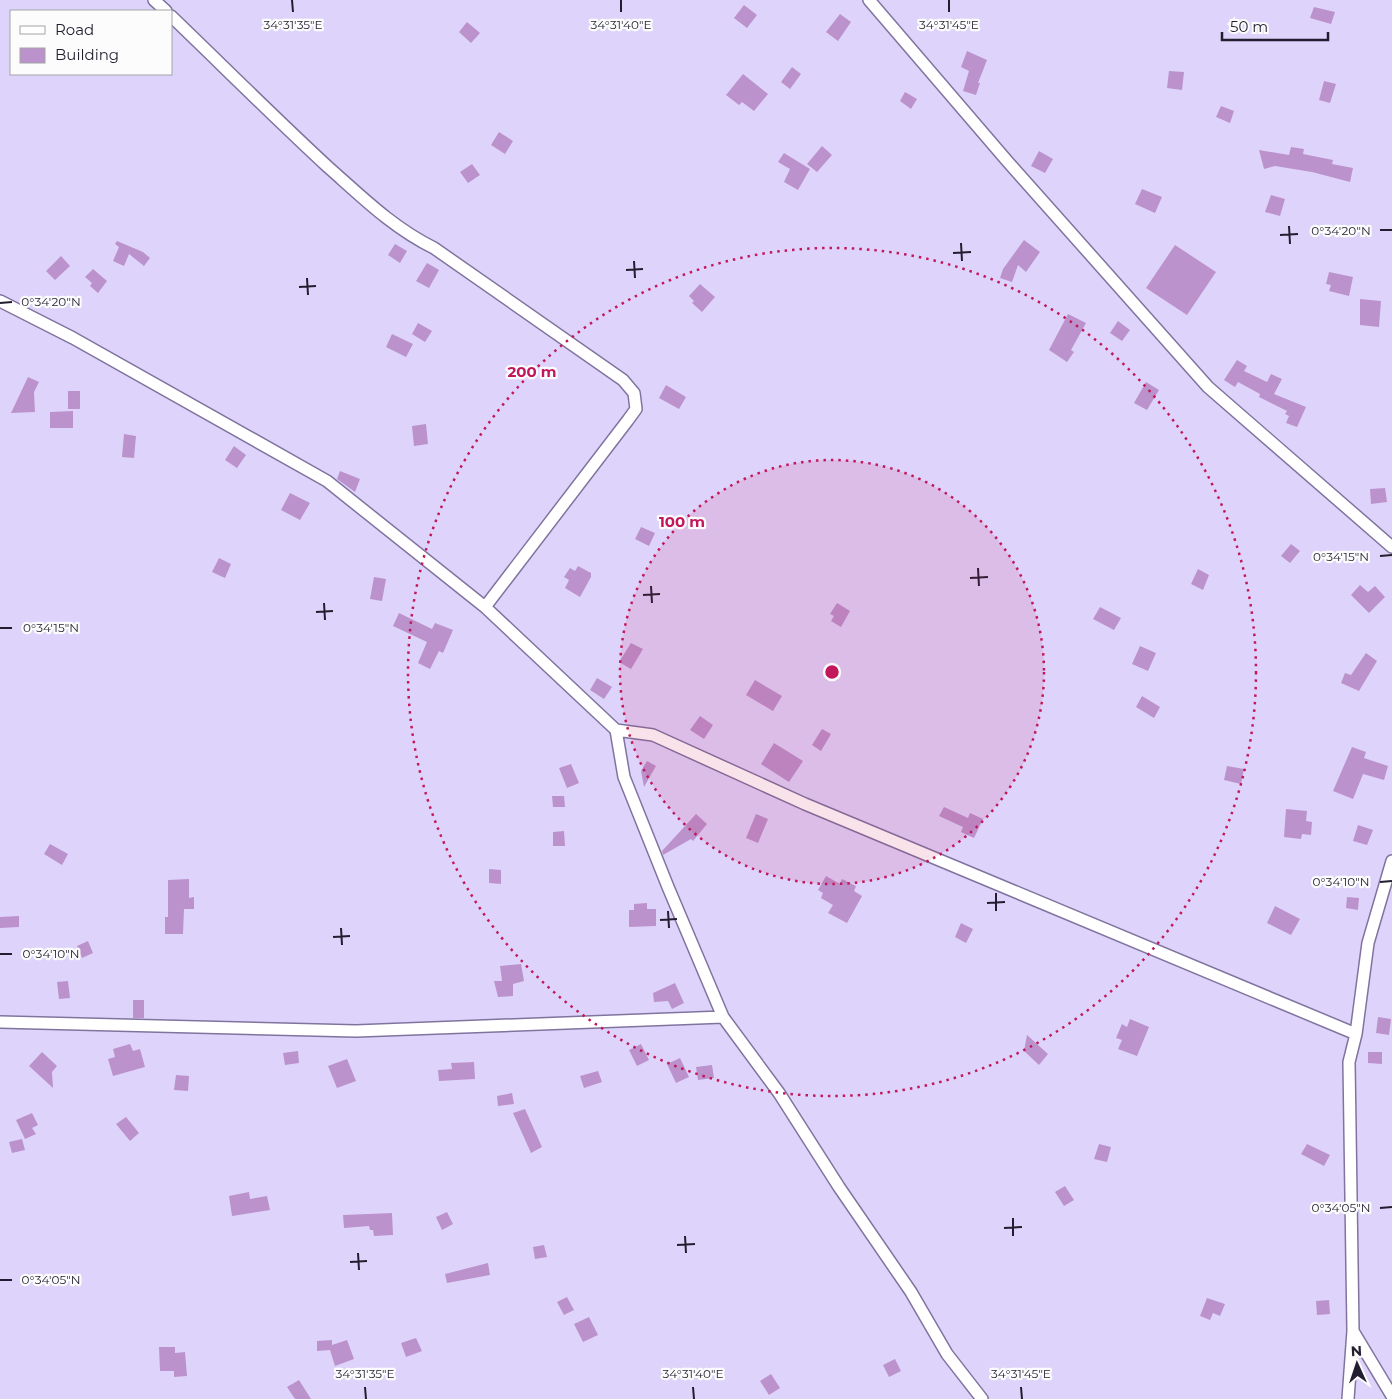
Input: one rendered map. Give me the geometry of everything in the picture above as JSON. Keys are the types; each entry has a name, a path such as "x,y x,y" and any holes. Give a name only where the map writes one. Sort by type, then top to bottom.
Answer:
{"street":[{"path":"154,0 165,10"},
{"path":"869,0 1008,162 1208,387 1392,548"},
{"path":"172,17 310,151 378,212 408,235 434,248 623,380 634,393 636,409 485,607"},
{"path":"0,300 73,338 327,481 485,607 616,730 653,735 806,804 1356,1034"},
{"path":"616,730 624,777 723,1017 779,1093 839,1187 911,1292 947,1354 982,1399"},
{"path":"1348,1399 1353,1331 1349,1062 1356,1034 1368,943 1392,862"},
{"path":"0,1022 356,1031 723,1017"},
{"path":"1353,1331 1392,1396"}],"building":[{"path":"744,5 757,15 747,28 734,18"},
{"path":"1314,7 1335,12 1331,24 1310,18"},
{"path":"840,14 851,22 838,41 826,32"},
{"path":"467,22 480,33 471,43 459,32"},
{"path":"967,51 987,60 978,83 980,83 976,95 963,91 969,71 961,67"},
{"path":"792,67 801,74 790,89 781,82"},
{"path":"1169,71 1184,72 1182,90 1167,88"},
{"path":"743,74 768,94 754,111 742,102 739,105 726,95"},
{"path":"1324,81 1336,84 1330,103 1319,100"},
{"path":"905,92 917,99 911,109 900,101"},
{"path":"1221,106 1234,111 1230,123 1216,117"},
{"path":"499,132 513,141 505,154 491,145"},
{"path":"822,146 832,155 817,172 807,164"},
{"path":"1291,147 1304,149 1303,154 1333,160 1332,164 1353,168 1350,182 1312,172 1275,166 1264,169 1259,150 1289,155"},
{"path":"1039,151 1053,159 1045,173 1031,166"},
{"path":"784,153 810,169 798,190 784,182 790,169 778,162"},
{"path":"472,164 480,175 468,183 460,172"},
{"path":"1142,189 1162,197 1155,213 1135,204"},
{"path":"1271,195 1285,199 1280,216 1265,212"},
{"path":"1024,240 1040,252 1026,272 1018,265 1012,282 1000,278 1003,269"},
{"path":"117,241 143,252 150,258 144,266 129,254 124,266 113,261 119,247 115,244"},
{"path":"395,244 407,251 400,263 388,255"},
{"path":"1175,245 1216,272 1187,315 1146,288"},
{"path":"61,256 70,266 55,280 46,271"},
{"path":"427,263 439,270 429,288 416,281"},
{"path":"93,269 107,281 98,293 90,286 92,283 85,277"},
{"path":"1329,272 1353,277 1349,296 1329,291 1331,285 1326,284"},
{"path":"700,284 715,297 702,312 692,303 694,301 689,296"},
{"path":"1360,299 1381,301 1379,327 1360,325"},
{"path":"1068,314 1086,323 1071,350 1074,352 1067,362 1049,350"},
{"path":"1118,321 1130,330 1122,341 1110,333"},
{"path":"418,323 432,331 425,342 412,334"},
{"path":"392,334 413,344 406,357 386,347"},
{"path":"1237,360 1247,366 1244,371 1267,382 1271,374 1282,379 1274,394 1306,407 1297,427 1286,423 1289,416 1285,414 1287,411 1259,397 1260,394 1238,382 1235,387 1224,380"},
{"path":"28,377 39,382 34,392 35,412 11,413"},
{"path":"1146,382 1159,390 1147,410 1134,403"},
{"path":"666,385 686,397 679,409 659,398"},
{"path":"68,391 80,391 80,409 68,409"},
{"path":"73,411 73,428 50,428 50,412"},
{"path":"426,424 428,444 414,446 412,426"},
{"path":"124,434 136,436 134,458 122,457"},
{"path":"234,446 246,455 237,468 225,460"},
{"path":"340,471 360,479 355,492 337,479"},
{"path":"1385,488 1387,502 1371,504 1370,489"},
{"path":"290,493 310,503 300,520 281,510"},
{"path":"641,527 655,533 649,546 635,539"},
{"path":"1291,544 1300,551 1290,563 1281,556"},
{"path":"219,558 231,564 225,578 212,572"},
{"path":"578,566 591,573 591,577 580,597 565,588 569,580 564,577 570,568 575,571"},
{"path":"1198,569 1209,575 1203,590 1191,584"},
{"path":"374,577 386,579 382,601 370,599"},
{"path":"1360,585 1368,592 1375,586 1385,597 1369,613 1351,595"},
{"path":"837,603 850,611 841,627 831,621 834,616 830,614"},
{"path":"1100,607 1121,618 1114,630 1093,619"},
{"path":"399,613 432,629 435,623 453,630 443,653 439,651 430,669 418,663 427,642 393,626"},
{"path":"631,643 643,649 631,669 619,662"},
{"path":"1140,646 1156,653 1148,671 1132,664"},
{"path":"1366,653 1377,661 1359,691 1341,683 1345,673 1351,675"},
{"path":"597,678 612,687 604,699 590,690"},
{"path":"755,680 782,696 773,711 746,695"},
{"path":"1142,696 1160,707 1154,718 1136,707"},
{"path":"700,716 713,725 704,739 690,730"},
{"path":"822,729 831,734 821,751 812,745"},
{"path":"774,743 803,761 789,782 761,764"},
{"path":"1352,747 1366,752 1364,758 1388,766 1384,780 1363,774 1353,799 1333,791"},
{"path":"647,761 656,766 644,787 641,771"},
{"path":"571,764 579,783 567,788 559,768"},
{"path":"1227,766 1244,769 1241,784 1224,780"},
{"path":"552,796 564,796 565,807 553,807"},
{"path":"944,807 968,818 970,813 983,819 974,838 961,832 963,827 939,816"},
{"path":"1286,809 1307,811 1306,821 1312,822 1311,835 1302,834 1301,839 1284,837"},
{"path":"696,814 707,824 693,841 691,839 663,855 662,851"},
{"path":"756,814 768,819 758,843 746,838"},
{"path":"1358,825 1373,830 1367,845 1353,841"},
{"path":"564,831 565,846 553,846 553,832"},
{"path":"50,844 68,854 62,865 44,854"},
{"path":"489,869 501,870 501,884 489,883"},
{"path":"826,876 840,884 842,879 856,886 854,891 862,896 847,923 828,913 833,905 821,898 823,893 818,890"},
{"path":"189,879 189,898 194,897 194,909 184,909 183,934 165,934 165,917 168,917 168,880"},
{"path":"1347,897 1359,898 1358,910 1346,908"},
{"path":"647,903 647,909 656,909 656,926 629,927 629,910 634,910 634,904"},
{"path":"1275,906 1300,919 1291,935 1267,923"},
{"path":"19,916 19,927 0,928 0,917"},
{"path":"961,923 973,929 966,943 955,937"},
{"path":"88,941 93,953 82,958 77,946"},
{"path":"521,964 524,981 513,984 513,996 498,997 494,981 502,981 500,966"},
{"path":"68,981 70,998 59,999 57,982"},
{"path":"675,983 684,1003 672,1009 668,1001 654,1002 653,993"},
{"path":"133,1000 144,1000 144,1018 133,1018"},
{"path":"1378,1017 1391,1019 1389,1035 1376,1033"},
{"path":"1130,1019 1149,1027 1137,1056 1118,1049 1122,1040 1116,1038 1122,1024 1127,1027"},
{"path":"1027,1035 1048,1054 1039,1065 1024,1051"},
{"path":"130,1044 133,1051 140,1049 145,1067 113,1076 108,1059 115,1057 113,1049"},
{"path":"641,1044 649,1060 637,1066 629,1050"},
{"path":"298,1051 299,1063 285,1065 283,1053"},
{"path":"42,1052 57,1066 52,1072 53,1088 29,1066"},
{"path":"1368,1052 1382,1052 1382,1064 1368,1063"},
{"path":"680,1058 689,1077 676,1083 667,1064"},
{"path":"347,1059 356,1081 337,1088 328,1066"},
{"path":"474,1062 475,1079 439,1081 438,1070 452,1069 451,1063"},
{"path":"712,1065 714,1078 698,1080 696,1067"},
{"path":"598,1071 602,1082 584,1088 580,1076"},
{"path":"176,1075 189,1076 188,1091 174,1090"},
{"path":"512,1093 514,1104 498,1106 497,1096"},
{"path":"525,1109 542,1147 531,1153 513,1113"},
{"path":"32,1113 38,1125 32,1128 36,1134 25,1139 16,1120"},
{"path":"126,1117 139,1133 130,1141 116,1124"},
{"path":"22,1139 25,1150 12,1153 9,1142"},
{"path":"1099,1144 1111,1147 1107,1162 1094,1159"},
{"path":"1307,1144 1330,1155 1324,1166 1301,1154"},
{"path":"1065,1186 1074,1200 1064,1206 1055,1192"},
{"path":"249,1192 250,1199 267,1196 270,1210 232,1216 229,1196"},
{"path":"447,1212 453,1224 442,1230 436,1217"},
{"path":"392,1213 393,1235 374,1236 373,1230 370,1230 369,1226 344,1228 343,1215"},
{"path":"544,1245 547,1257 535,1259 533,1247"},
{"path":"488,1263 490,1275 447,1283 445,1274"},
{"path":"567,1297 574,1310 564,1315 557,1302"},
{"path":"1207,1298 1225,1304 1220,1316 1213,1313 1210,1320 1200,1316"},
{"path":"1329,1300 1330,1314 1317,1315 1316,1301"},
{"path":"589,1317 598,1335 583,1342 574,1324"},
{"path":"416,1338 422,1351 406,1357 401,1343"},
{"path":"332,1340 332,1345 347,1340 354,1359 335,1366 330,1350 317,1351 317,1341"},
{"path":"159,1347 175,1347 175,1353 185,1352 187,1376 174,1377 174,1371 160,1371"},
{"path":"895,1359 901,1371 889,1377 883,1365"},
{"path":"771,1374 780,1388 769,1395 760,1381"},
{"path":"299,1380 311,1399 295,1399 287,1387"}]}
